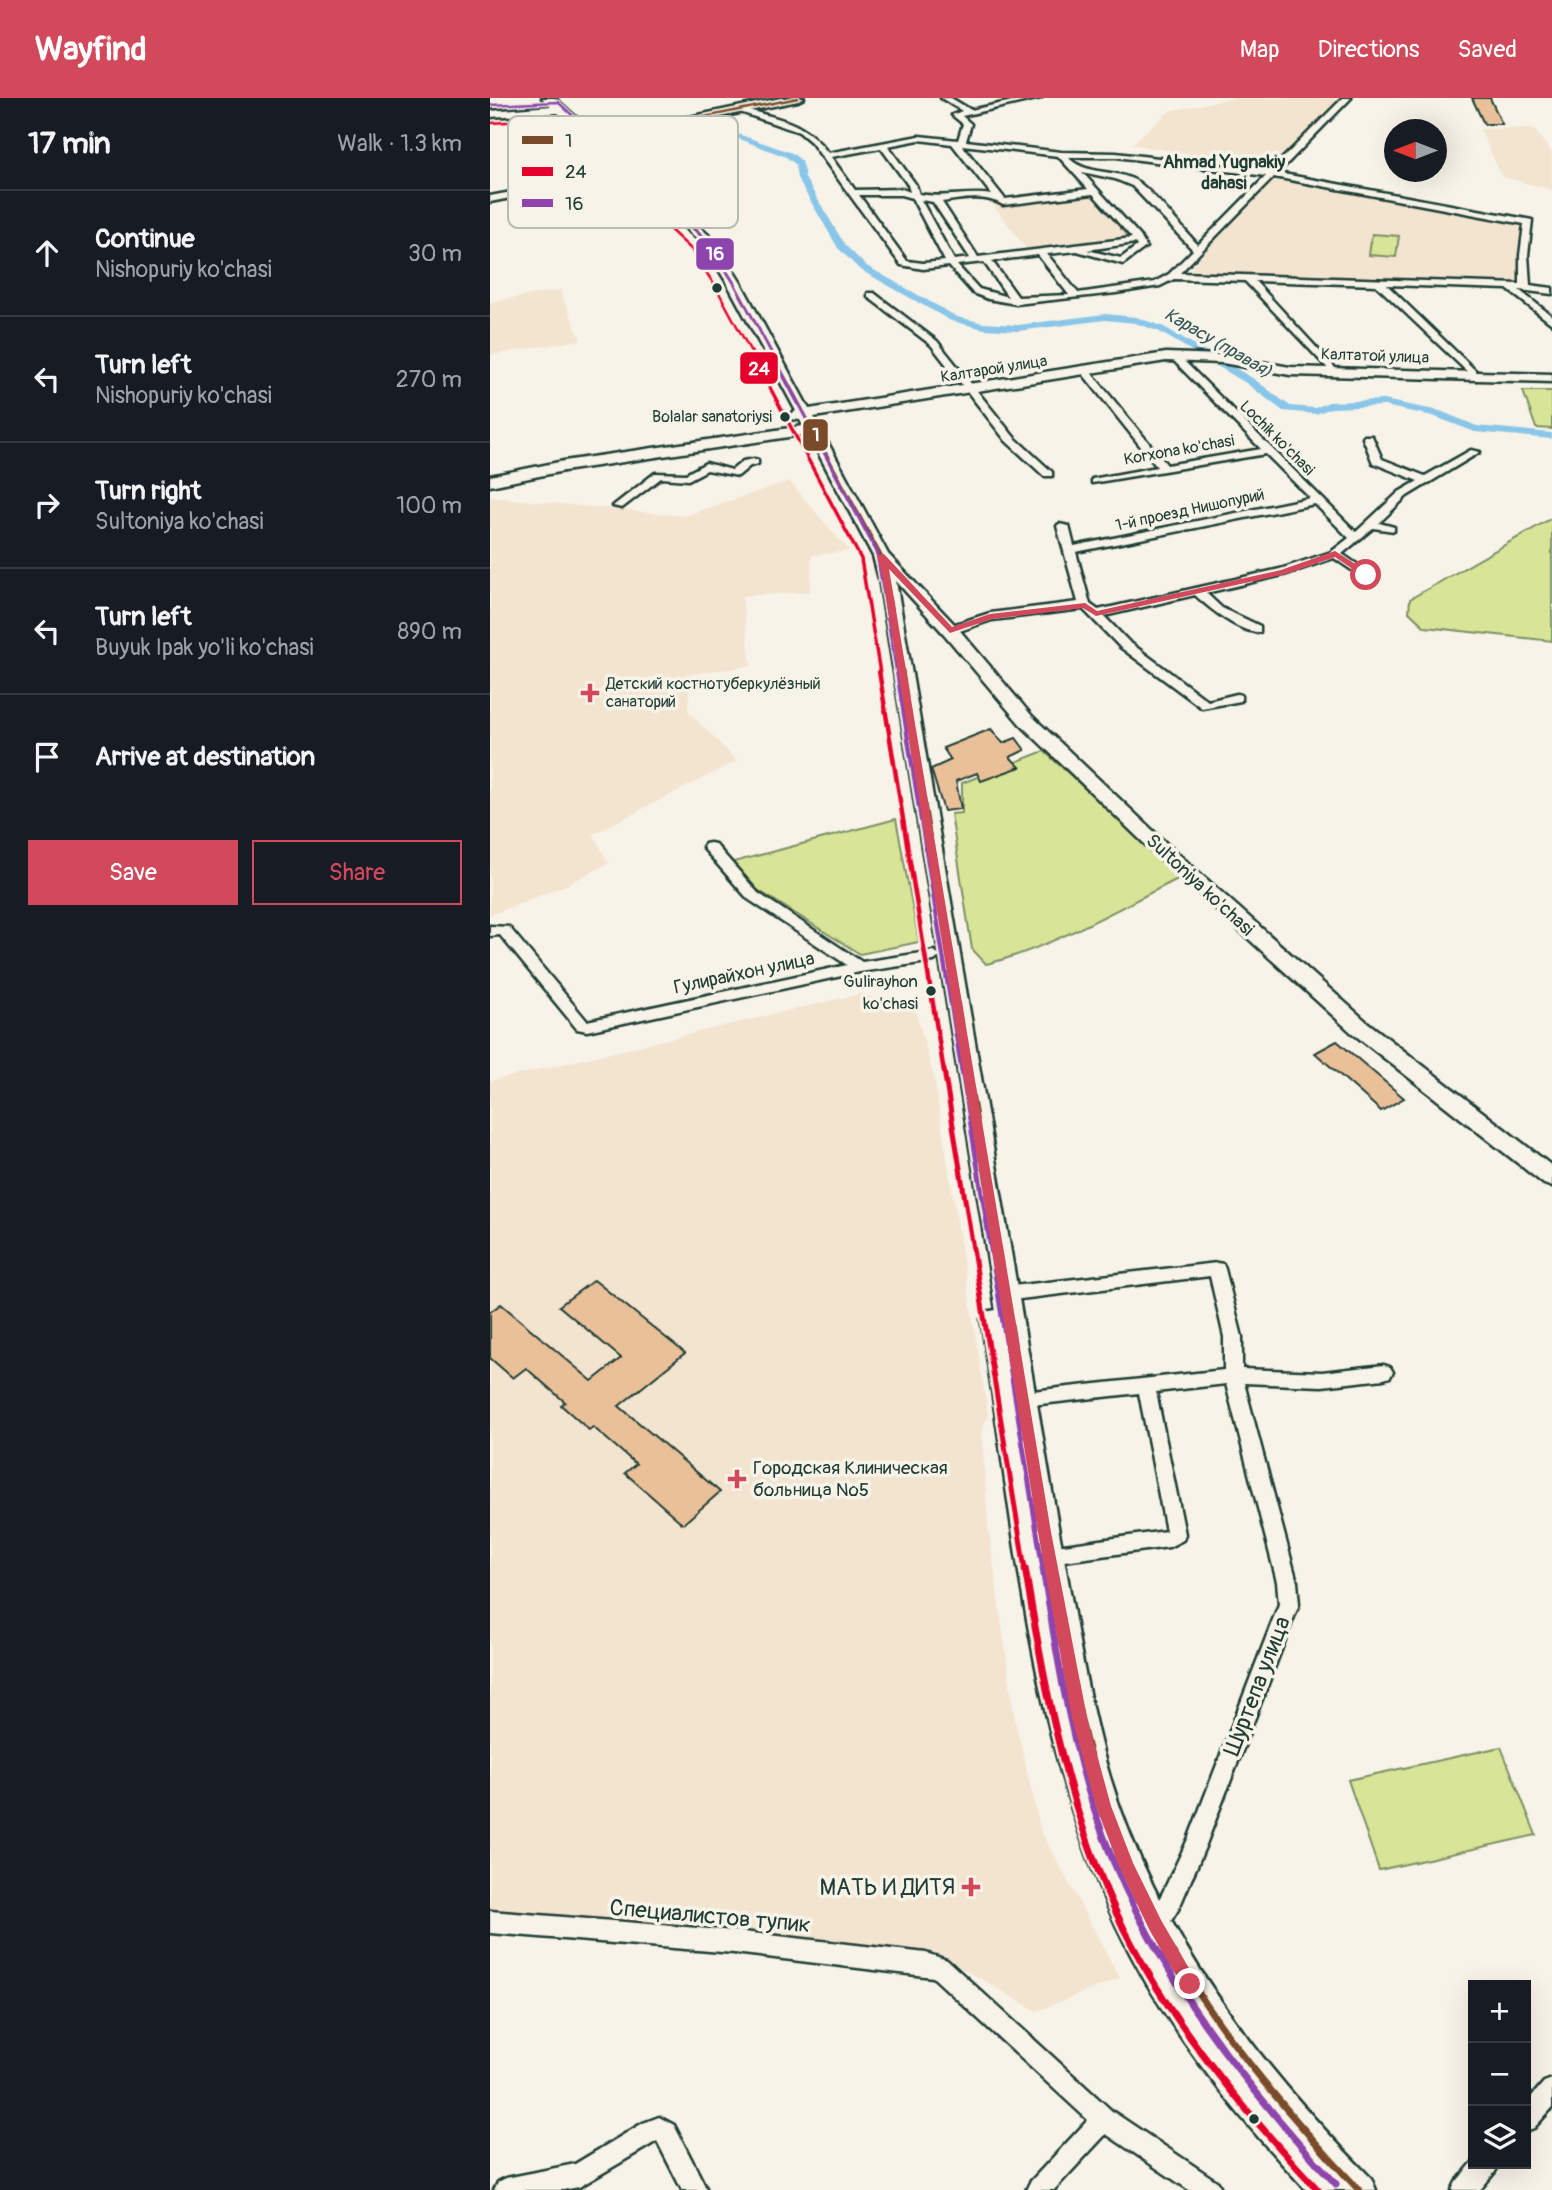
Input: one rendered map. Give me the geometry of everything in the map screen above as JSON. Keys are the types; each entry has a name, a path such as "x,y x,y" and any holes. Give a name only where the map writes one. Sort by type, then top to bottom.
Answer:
{"main road":[{"path":"490,106 538,98 554,106"},
{"path":"708,116 798,98"},
{"path":"490,114 554,106"},
{"path":"682,228 699,244 725,285 881,555 887,579 941,956 1051,1666 1086,1812 1108,1872 1146,1929 1298,2128 1336,2185"},
{"name":"Калтарой улица","path":"490,481 970,390 1166,357 1198,358"},
{"name":"Калтатой улица","path":"1198,358 1222,359 1290,371 1552,378"},
{"path":"803,423 869,556 872,568 1068,1661 1095,1776 1146,1929"},
{"name":"Sultoniya ko'chasi","path":"881,555 1059,754 1243,925 1359,1027 1552,1178"}],"street":[{"path":"945,98 969,112"},
{"path":"958,141 967,124 956,115 1037,98"},
{"path":"883,145 912,184 915,196 951,262 974,290 986,296 1016,301 1157,284 1172,276 1347,98"},
{"path":"738,110 802,130 825,156 841,180 854,192 904,263 923,266 1131,242 1137,238"},
{"path":"825,156 919,138 1061,153 1116,155 1271,174 1529,222 1524,256 1525,288"},
{"path":"958,141 1003,202 1096,191"},
{"path":"1061,153 1142,247 1123,261 1068,248"},
{"path":"1074,168 1117,177 1135,184 1198,250"},
{"path":"854,192 902,192 936,200 978,195 999,198"},
{"path":"490,199 508,196"},
{"path":"936,200 975,260"},
{"path":"1040,252 1074,295"},
{"path":"986,258 1016,301"},
{"path":"1172,276 1510,287 1552,291"},
{"path":"1248,279 1334,372"},
{"path":"1379,283 1476,377"},
{"path":"1510,287 1552,321"},
{"path":"871,295 934,343 1010,439 1048,474"},
{"name":"Lochik ko'chasi","path":"1177,359 1356,538"},
{"path":"1086,372 1164,469"},
{"path":"1368,438 1377,461 1425,480"},
{"name":"Korxona ko'chasi","path":"1096,481 1267,451"},
{"path":"1096,614 1283,572 1335,554 1403,494 1475,452"},
{"path":"618,506 659,475 688,477 706,466 734,474 747,463 754,462"},
{"name":"1-й проезд Нишопурий","path":"1070,550 1317,500"},
{"path":"1371,524 1390,528"},
{"path":"1063,526 1085,606 1124,644 1206,705 1237,698"},
{"path":"1335,554 1366,575"},
{"path":"1198,592 1218,610 1256,629"},
{"path":"950,630 990,617 1085,606"},
{"name":"Гулирайхон улица","path":"710,847 753,895 860,967"},
{"name":"Гулирайхон улица","path":"490,932 504,930 582,1025 587,1026 860,967"},
{"path":"860,967 941,956"},
{"name":"Шуртепа улица","path":"1004,1294 1217,1269 1233,1336 1233,1376 1287,1582 1289,1604 1198,1840 1171,1900 1146,1929"},
{"path":"1023,1399 1233,1376 1322,1379 1384,1371"},
{"path":"1049,1555 1169,1539 1176,1534 1146,1385"},
{"name":"Специалистов тупик","path":"490,1922 734,1942 926,1964 939,1968 1104,2119"},
{"path":"1531,2114 1552,2090"},
{"path":"1038,2190 1104,2119 1210,2190"},
{"path":"506,2190 579,2175 651,2131 659,2129 666,2133 695,2190"},
{"path":"1464,2190 1483,2169"}],"shaded area":[{"path":"1234,98 1340,98 1270,169 1132,144 1169,111"},
{"path":"1533,128 1552,153 1552,190 1502,177 1480,129"},
{"path":"1272,180 1522,224 1523,284 1188,273 1201,255"},
{"path":"1090,193 1130,239 1029,252 993,205"},
{"path":"560,290 581,340 490,355 490,302"},
{"name":"Детский костнотуберкулёзный санаторий","path":"789,481 849,551 812,555 810,592 742,596 751,666 691,674 688,711 737,761 593,834 609,863 564,886 490,915 490,497 684,516"},
{"name":"Городская Клиническая больница №5","path":"859,994 915,1008 934,1077 988,1414 982,1433 988,1524 1015,1720 1041,1831 1120,1978 1037,2011 940,1956 576,1930 490,1917 490,1081"}],"green space":[{"path":"1372,234 1399,236 1396,257 1369,255"},
{"path":"1523,391 1552,391 1552,429 1536,428"},
{"path":"1552,518 1552,641 1425,627 1409,612 1410,599"},
{"path":"1044,751 1182,877 1060,938 986,964 972,949 951,814 962,813 962,783"},
{"path":"896,819 919,942 860,954 753,887 730,863"},
{"path":"1501,1747 1536,1835 1379,1870 1348,1780"}],"building":[{"path":"1472,98 1490,98 1502,124 1484,124"},
{"path":"991,729 1003,743 1016,738 1025,750 1010,757 1020,767 981,781 977,773 956,781 961,809 944,811 931,769 951,760 943,748"},
{"path":"1337,1041 1404,1098 1381,1111 1315,1053"},
{"name":"Городская Клиническая больница №5","path":"594,1280 685,1353 619,1406 720,1492 683,1524 625,1473 636,1464 593,1427 589,1430 561,1405 565,1402 526,1368 513,1378 490,1358 490,1312 501,1304 592,1381 621,1358 559,1306"}],"waterway":[{"name":"Карасу (правая)","path":"738,135 789,155 799,163 801,178 841,246 862,267 954,319 984,326 1018,328 1105,317 1136,320 1161,329 1250,381 1287,409 1316,411 1329,405 1384,403 1436,413 1475,429 1552,436"}],"transit line":[{"name":"1","path":"710,116 798,98"},
{"name":"16","path":"490,105 558,102 573,116"},
{"name":"24","path":"491,123 508,122"},
{"name":"24","path":"668,228 692,250 717,289 861,559 1032,1612 1056,1730 1078,1816 1107,1893 1130,1940 1184,2029 1248,2112 1318,2190"},
{"name":"1","path":"693,228 708,242 734,283 881,556 1073,1685 1095,1775 1115,1834 1140,1891 1201,1999 1275,2098 1359,2190"},
{"name":"16","path":"694,228 705,238 733,281 877,552 1050,1610 1072,1728 1096,1814 1126,1890 1175,1982 1234,2066 1336,2184"}],"place":[{"name":"Bolalar sanatoriysi","path":"785,417"},
{"name":"Детский костнотуберкулёзный санаторий","path":"590,693"},
{"name":"Gulirayhon ko'chasi","path":"931,991"},
{"name":"Городская Клиническая больница №5","path":"737,1479"},
{"name":"МАТЬ И ДИТЯ","path":"971,1887"}],"district":[{"name":"Ahmad Yugnakiy dahasi","path":"1224,172"}],"route":[{"path":"1190,1984 1156,1926 1127,1866 1104,1806 1080,1718 994,1235 881,555 950,630 990,617 1085,606 1096,614 1283,572 1335,554 1366,575"}]}
